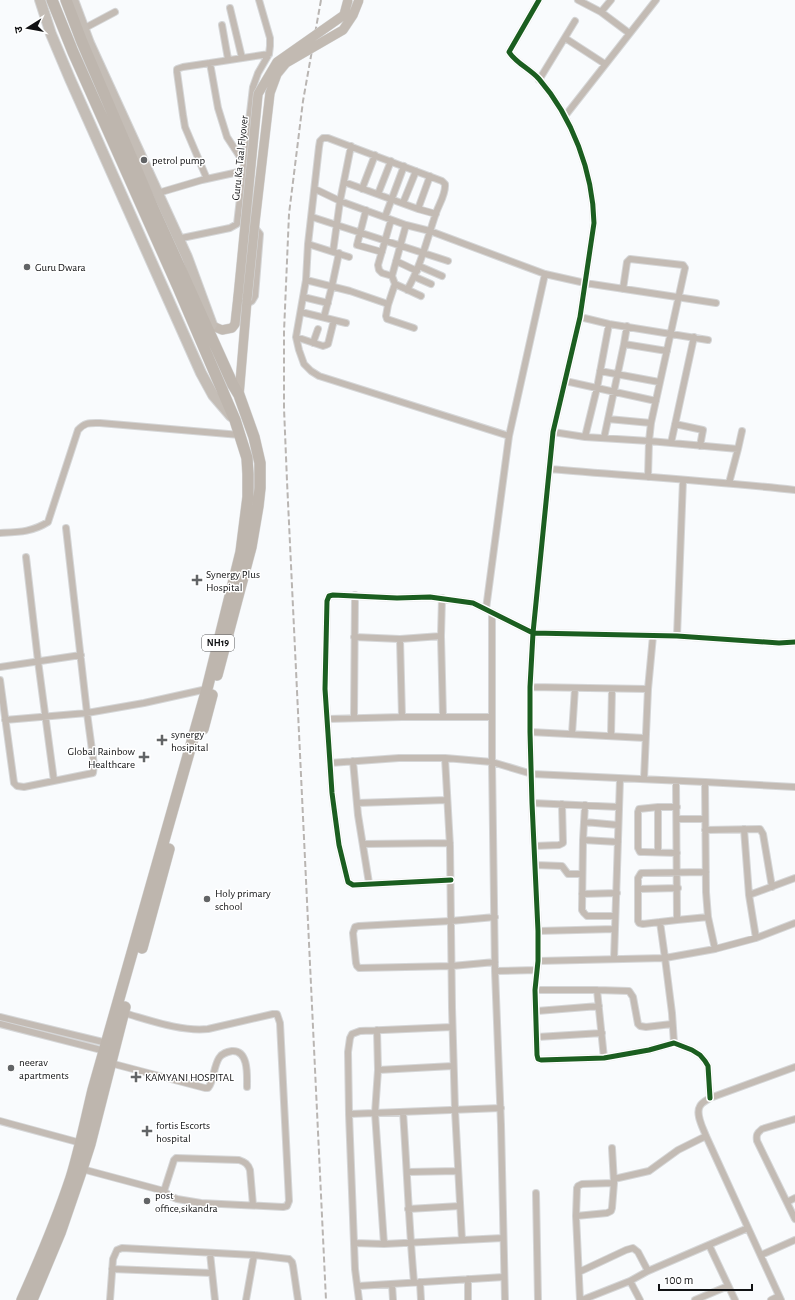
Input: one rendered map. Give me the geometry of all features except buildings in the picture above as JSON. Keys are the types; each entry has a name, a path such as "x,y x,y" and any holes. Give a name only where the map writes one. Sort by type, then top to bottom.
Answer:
{"highway":[{"name":"NH19","path":"22,1300 56,1219 81,1143 93,1090 207,689 240,552 248,497 247,458 235,420 73,52 52,0"},
{"name":"NH19","path":"32,1300 60,1233 90,1144 110,1063 208,711 251,547 258,506 260,463 254,437 239,394 233,386 209,324 173,240 153,208 82,42 66,0"}],"main road":[{"path":"40,0 51,34 70,78 208,386 213,395 235,420"},
{"path":"74,0 83,29 101,71 158,193 173,240"},
{"name":"Guru Ka Taal Flyover","path":"209,324 222,330 232,328 235,324 258,94 277,62 344,15 348,0"},
{"name":"Guru Ka Taal Flyover","path":"239,394 255,222 270,94 277,74 286,63 343,30 353,15 358,0"}],"street":[{"path":"237,224 253,87 258,73 269,54 270,46 270,38 259,0"},
{"path":"539,0 509,52 539,80 564,116 581,153 586,170 593,207 594,223 580,317 553,432 533,633 530,687 530,732 534,865 538,931 538,961 535,990 538,1059 604,1058 650,1050 674,1043 692,1050 700,1055 705,1061 708,1066 710,1098"},
{"path":"578,0 601,12 629,33"},
{"path":"601,12 611,0"},
{"path":"564,116 656,0"},
{"path":"230,8 242,58"},
{"path":"83,29 115,12"},
{"path":"539,80 575,21"},
{"path":"222,25 228,60"},
{"path":"565,38 605,64"},
{"path":"207,179 185,127 182,115 177,70 183,67 269,54"},
{"path":"210,63 218,108 227,136 244,163"},
{"path":"407,290 417,271 446,189 445,184 442,181 391,161 328,138 323,138 320,141 308,244 306,280 296,337 304,364 311,371 320,376 509,436"},
{"path":"324,317 332,286 340,201 351,146"},
{"path":"362,189 375,155"},
{"path":"378,194 391,161"},
{"path":"392,276 382,273 379,270 378,265 385,240 392,200 404,166"},
{"path":"158,193 207,179 243,171"},
{"path":"403,204 416,171"},
{"path":"418,209 430,176"},
{"path":"344,182 403,204 436,214"},
{"path":"315,189 340,201 406,225 430,231 545,274 585,283 716,303"},
{"path":"366,210 357,246 382,252"},
{"path":"312,216 448,261"},
{"path":"145,247 230,228 237,224 256,229 260,234 254,296 252,301 247,302"},
{"path":"406,225 392,276 395,284 386,316 387,319 414,328"},
{"path":"308,244 349,257"},
{"path":"623,289 627,262 630,259 683,265 685,268 651,423 648,477"},
{"path":"396,261 417,271 442,276"},
{"path":"417,271 430,284"},
{"path":"486,609 509,436 545,274"},
{"path":"306,280 350,291 388,305"},
{"path":"395,284 421,296"},
{"path":"303,297 328,303"},
{"path":"301,312 346,323"},
{"path":"580,317 609,324 708,340"},
{"path":"296,337 326,346 328,344 334,320"},
{"path":"585,437 597,388 609,324"},
{"path":"604,438 627,326"},
{"path":"313,343 318,330"},
{"path":"671,443 694,337"},
{"path":"624,344 667,351"},
{"path":"600,371 659,382"},
{"path":"565,381 656,401"},
{"path":"608,419 651,423"},
{"path":"0,533 21,532 38,528 48,522 78,430 82,425 89,422 240,435"},
{"path":"675,424 703,430 700,446"},
{"path":"729,483 742,431"},
{"path":"553,432 585,437 738,449"},
{"path":"549,469 729,483 795,490"},
{"path":"677,636 683,480"},
{"path":"0,680 14,783 17,786 24,787 93,773 94,765 66,528"},
{"path":"26,557 54,781"},
{"path":"451,880 350,884 346,878 339,845 332,793 327,719 326,689 329,596 354,595 397,598 430,597 473,603 533,633 677,636 795,642"},
{"path":"354,595 354,718"},
{"path":"442,598 441,636 443,717"},
{"path":"492,613 492,762 495,971 505,1300"},
{"path":"354,638 400,639 441,636"},
{"path":"644,779 648,689 653,636"},
{"path":"400,639 402,717"},
{"path":"0,667 80,655"},
{"path":"530,687 648,689"},
{"path":"572,734 575,688"},
{"path":"5,720 87,713 144,703 207,689"},
{"path":"611,736 612,689"},
{"path":"327,719 492,717"},
{"path":"530,732 645,738"},
{"path":"330,762 399,758 445,758 492,762 532,774 795,787"},
{"path":"445,758 451,880 452,1027 462,1240"},
{"path":"353,761 357,803 369,883"},
{"path":"614,959 620,779"},
{"path":"676,780 678,872 677,920"},
{"path":"705,782 708,917 715,949"},
{"path":"357,803 447,800"},
{"path":"532,803 619,807"},
{"path":"534,846 559,845 563,842 562,804"},
{"path":"585,805 582,910 587,916 615,916"},
{"path":"658,807 658,852"},
{"path":"677,807 639,809 638,812 638,848 640,852 677,853"},
{"path":"677,819 705,819"},
{"path":"584,822 618,825"},
{"path":"705,830 756,828 762,830 772,886"},
{"path":"744,829 749,895 756,938"},
{"path":"583,840 618,842"},
{"path":"363,844 450,843"},
{"path":"534,865 562,866 568,874 582,874"},
{"path":"706,872 641,873 638,878 638,921 639,923 643,924 708,917"},
{"path":"749,895 795,878"},
{"path":"638,889 678,888"},
{"path":"582,894 617,893"},
{"path":"495,918 359,926 355,927 353,933 356,963 359,968 452,966 495,962"},
{"path":"660,922 674,1043"},
{"path":"538,961 665,958 715,949 756,938 795,923"},
{"path":"538,931 615,929"},
{"path":"495,971 537,970"},
{"path":"535,990 626,991 631,993 638,1024 640,1026 646,1027 672,1024"},
{"path":"597,990 604,1058"},
{"path":"537,1011 599,1006"},
{"path":"82,1169 164,1191 177,1199 201,1203 283,1207 287,1206 289,1201 280,1024 277,1014 198,1030 186,1029 124,1013"},
{"path":"0,1017 106,1047"},
{"path":"0,1024 106,1047"},
{"path":"359,1300 355,1269 349,1114 348,1052 350,1038 355,1032 452,1027"},
{"path":"377,1030 378,1070 376,1113 384,1244"},
{"path":"538,1038 602,1033"},
{"path":"110,1063 208,1088 220,1057 228,1052 235,1051 243,1056 247,1073 247,1087"},
{"path":"378,1070 454,1066"},
{"path":"772,1300 780,1298 706,1136 698,1113 699,1107 702,1103 710,1098 795,1067"},
{"path":"349,1114 500,1108"},
{"path":"403,1112 410,1243 421,1300"},
{"path":"795,1120 762,1129 756,1136 795,1219"},
{"path":"0,1121 81,1143"},
{"path":"706,1136 678,1150 650,1171 614,1181 582,1184 578,1186 576,1191 576,1216 581,1300 630,1281 648,1271 748,1228"},
{"path":"576,1216 607,1213 611,1211 614,1181 612,1148"},
{"path":"164,1191 172,1164 176,1158 239,1160 245,1162 249,1166 253,1206"},
{"path":"407,1172 458,1170"},
{"path":"536,1193 538,1300"},
{"path":"787,1202 795,1198"},
{"path":"408,1209 460,1206"},
{"path":"354,1243 384,1244 504,1238"},
{"path":"761,1255 795,1240"},
{"path":"709,1245 735,1300"},
{"path":"110,1300 112,1269 115,1254 117,1250 122,1248 254,1255 289,1259 292,1262 298,1300"},
{"path":"579,1272 633,1248 638,1252 648,1271"},
{"path":"210,1253 215,1300"},
{"path":"246,1300 254,1255"},
{"path":"112,1269 212,1273"},
{"path":"358,1286 504,1277"},
{"path":"468,1280 468,1300"},
{"path":"630,1281 640,1300"},
{"path":"392,1284 393,1300"},
{"path":"695,1300 728,1286"}],"railway":[{"path":"321,0 303,101 289,214 284,332 284,408 326,1300"}],"cycle path":[{"path":"539,0 509,52 539,79 551,94 571,128 585,165 590,184 594,223 580,317 553,432 533,633 530,687 530,732 538,931 538,961 535,990 537,1055 538,1059 541,1060 604,1058 649,1050 674,1043 692,1050 700,1055 705,1061 708,1066 710,1098"},
{"path":"451,880 353,885 348,882 339,845 332,793 325,689 327,601 329,596 397,598 430,597 473,603 533,633 677,636 779,643 795,642"}],"place":[{"name":"petrol pump","path":"144,160"},
{"name":"Guru Dwara","path":"27,267"},
{"name":"Synergy Plus Hospital","path":"197,580"},
{"name":"synergy hosipital","path":"162,740"},
{"name":"Global Rainbow Healthcare","path":"144,757"},
{"name":"Holy primary school","path":"207,899"},
{"name":"neerav apartments","path":"11,1068"},
{"name":"KAMYANI HOSPITAL","path":"136,1077"},
{"name":"fortis Escorts hospital","path":"147,1131"},
{"name":"post office,sikandra","path":"147,1201"}]}
